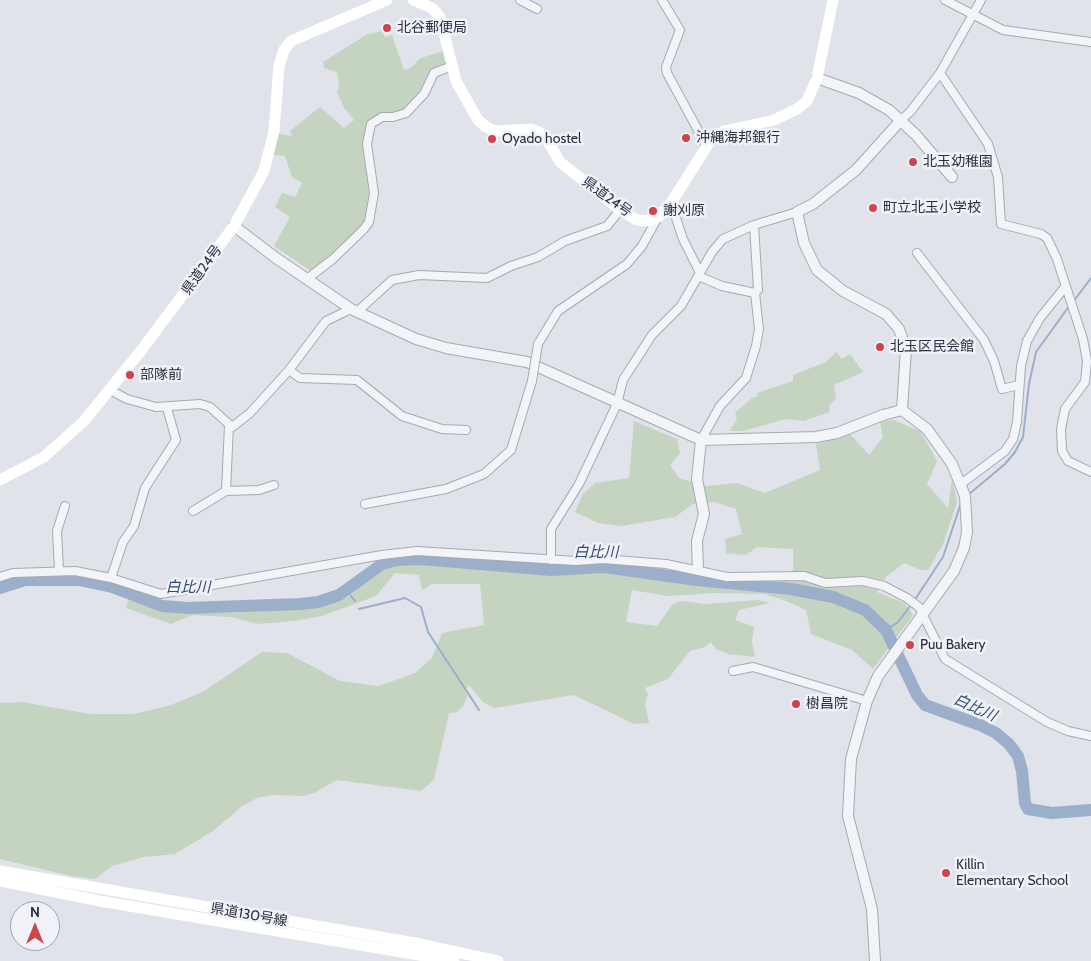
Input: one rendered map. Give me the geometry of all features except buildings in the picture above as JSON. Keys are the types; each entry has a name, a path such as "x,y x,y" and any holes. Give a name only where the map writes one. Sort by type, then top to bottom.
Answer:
{"main road":[{"name":"県道24号","path":"0,480 32,465 54,450 84,420 110,390 234,226 264,171 274,131 276,85 284,50 291,41 386,0"},
{"name":"県道24号","path":"413,0 429,2 440,17 456,81 478,120 486,128 495,131 531,129 539,132 546,138 560,162 620,210 637,220 646,221 658,217"},
{"path":"658,217 671,203 706,145 724,131 774,120 797,109 812,93 817,78 833,0"},
{"path":"0,866 52,886"},
{"name":"県道130号線","path":"0,871 52,886 454,961"},
{"name":"県道130号線","path":"0,881 52,886 415,943 498,961"},
{"path":"0,888 52,886"}],"street":[{"path":"520,0 537,9"},
{"path":"662,0 680,30 666,67 667,73 706,145"},
{"path":"945,0 1003,30 1091,42"},
{"path":"551,560 551,529 579,484 617,404 622,380 652,335 681,306 712,252 723,239 754,225 797,212 813,204 856,170 910,112 940,73 981,0"},
{"path":"307,279 333,259 369,222 374,193 368,150 368,135 371,124 378,118 406,113 424,94 434,73 452,66"},
{"path":"940,73 988,144 998,177 1001,224 1032,231 1047,238 1057,259 1083,339 1087,374 1084,382 1065,409 1061,429 1062,451 1068,461 1091,472"},
{"path":"817,78 867,97 901,120 952,177"},
{"path":"671,203 683,239 699,275 722,286 755,292"},
{"path":"110,390 128,399 167,408 200,404 210,407 232,427 250,413 288,370 326,321 355,310 392,280 419,275 487,278 511,266 538,257 565,241 607,226 620,210"},
{"path":"797,212 804,243 817,270 842,291 886,314 899,329 906,349 902,410"},
{"path":"365,504 446,488 484,474 511,450 532,381 538,344 558,311 627,264 642,246 658,217"},
{"path":"698,570 697,540 704,514 697,479 701,440 720,406 746,378 759,329 755,292 758,290 754,225"},
{"path":"234,226 307,279 355,310 416,339 446,348 527,362 617,404 701,440 816,437 837,433 882,415 902,410"},
{"path":"917,253 984,340 994,361 1002,389 1019,385"},
{"path":"962,486 1009,446 1017,422 1019,385 1027,341 1040,318 1065,287"},
{"path":"288,370 300,378 357,380 402,416 442,429 466,430"},
{"path":"110,578 123,542 134,526 145,488 176,440 167,408"},
{"path":"876,961 872,909 848,816 851,759 867,701 878,676 903,642 920,610 954,571 960,558 967,532 966,505 962,486 936,439 902,410"},
{"path":"226,491 229,425"},
{"path":"194,511 226,491 259,490 274,485"},
{"path":"59,570 57,531 65,506"},
{"path":"0,577 12,573 59,570 75,571 110,578 161,594 382,555 417,551 551,560 603,559 698,570 727,577 804,576 825,583 862,581 884,586 907,598 920,610 945,659 1047,722 1068,731 1091,736"},
{"path":"733,671 753,667 867,701"}],"green space":[{"path":"382,31 385,37 392,35 404,70 409,69 421,58 447,50 452,66 436,71 423,94 408,110 379,118 368,133 374,183 366,220 331,257 312,272 274,246 290,217 275,207 282,193 295,197 302,183 292,177 285,156 269,154 274,133 292,136 290,131 320,107 344,128 354,120 345,109 337,93 339,87 337,72 324,68 323,62 366,35"},
{"path":"836,352 842,359 850,354 863,372 834,385 836,399 829,405 830,412 804,421 786,419 743,431 730,431 737,419 735,413 752,398 758,396 757,393 793,381 793,375 826,362"},
{"path":"894,420 921,432 937,461 927,484 948,508 952,479 957,502 943,544 928,570 921,570 904,563 886,577 877,592 904,603 913,615 873,669 852,650 811,634 806,610 784,600 764,594 717,593 667,596 632,590 626,622 657,626 673,604 682,601 705,604 758,600 770,603 739,610 735,620 754,627 752,642 755,657 728,654 716,649 711,642 705,647 690,651 668,679 645,688 648,694 645,704 649,723 634,724 574,695 494,708 483,702 469,685 466,689 467,697 463,706 457,712 449,713 434,780 421,791 337,780 314,793 303,796 273,795 257,798 242,806 213,831 175,854 144,857 112,866 95,879 71,876 0,859 0,703 22,702 90,714 134,714 171,705 204,691 262,652 287,653 340,681 379,686 415,673 432,658 442,633 484,625 480,584 432,584 422,590 419,575 395,573 376,596 322,616 293,621 258,624 231,617 192,615 171,624 126,608 128,600 182,612 236,613 330,604 350,596 382,561 401,557 432,556 538,565 612,564 742,582 776,583 793,570 793,549 757,547 746,555 726,553 725,539 742,534 736,509 715,502 693,504 675,517 622,526 598,523 575,512 583,494 595,483 629,478 634,421 677,439 680,453 670,465 679,478 707,486 737,483 765,493 820,470 816,444 850,434 869,455 883,437 880,422"}],"waterway":[{"path":"1073,302 1091,278"},
{"path":"968,495 1005,464 1015,452 1023,437 1029,384 1036,352 1070,305"},
{"path":"914,601 943,557 961,503"},
{"name":"白比川","path":"0,588 25,580 79,580 112,587 162,606 188,608 300,604 318,602 339,595 382,564 396,560 421,559 551,570 604,567 697,580 791,589 833,597 865,610 886,630 917,695 925,705 980,725 996,733 1009,744 1018,756 1022,771 1025,803 1028,809 1052,813 1091,810"},
{"path":"347,591 355,601"},
{"path":"359,609 405,598 421,607 428,632 479,710"},
{"path":"886,630 898,622 911,605"}],"place":[{"name":"北谷郵便局","path":"387,28"},
{"name":"沖縄海邦銀行","path":"686,138"},
{"name":"Oyado hostel","path":"492,139"},
{"name":"北玉幼稚園","path":"913,162"},
{"name":"町立北玉小学校","path":"873,208"},
{"name":"謝刈原","path":"653,211"},
{"name":"北玉区民会館","path":"880,347"},
{"name":"部隊前","path":"130,375"},
{"name":"Puu Bakery","path":"910,645"},
{"name":"樹昌院","path":"796,704"},
{"name":"Killin Elementary School","path":"946,873"}]}
